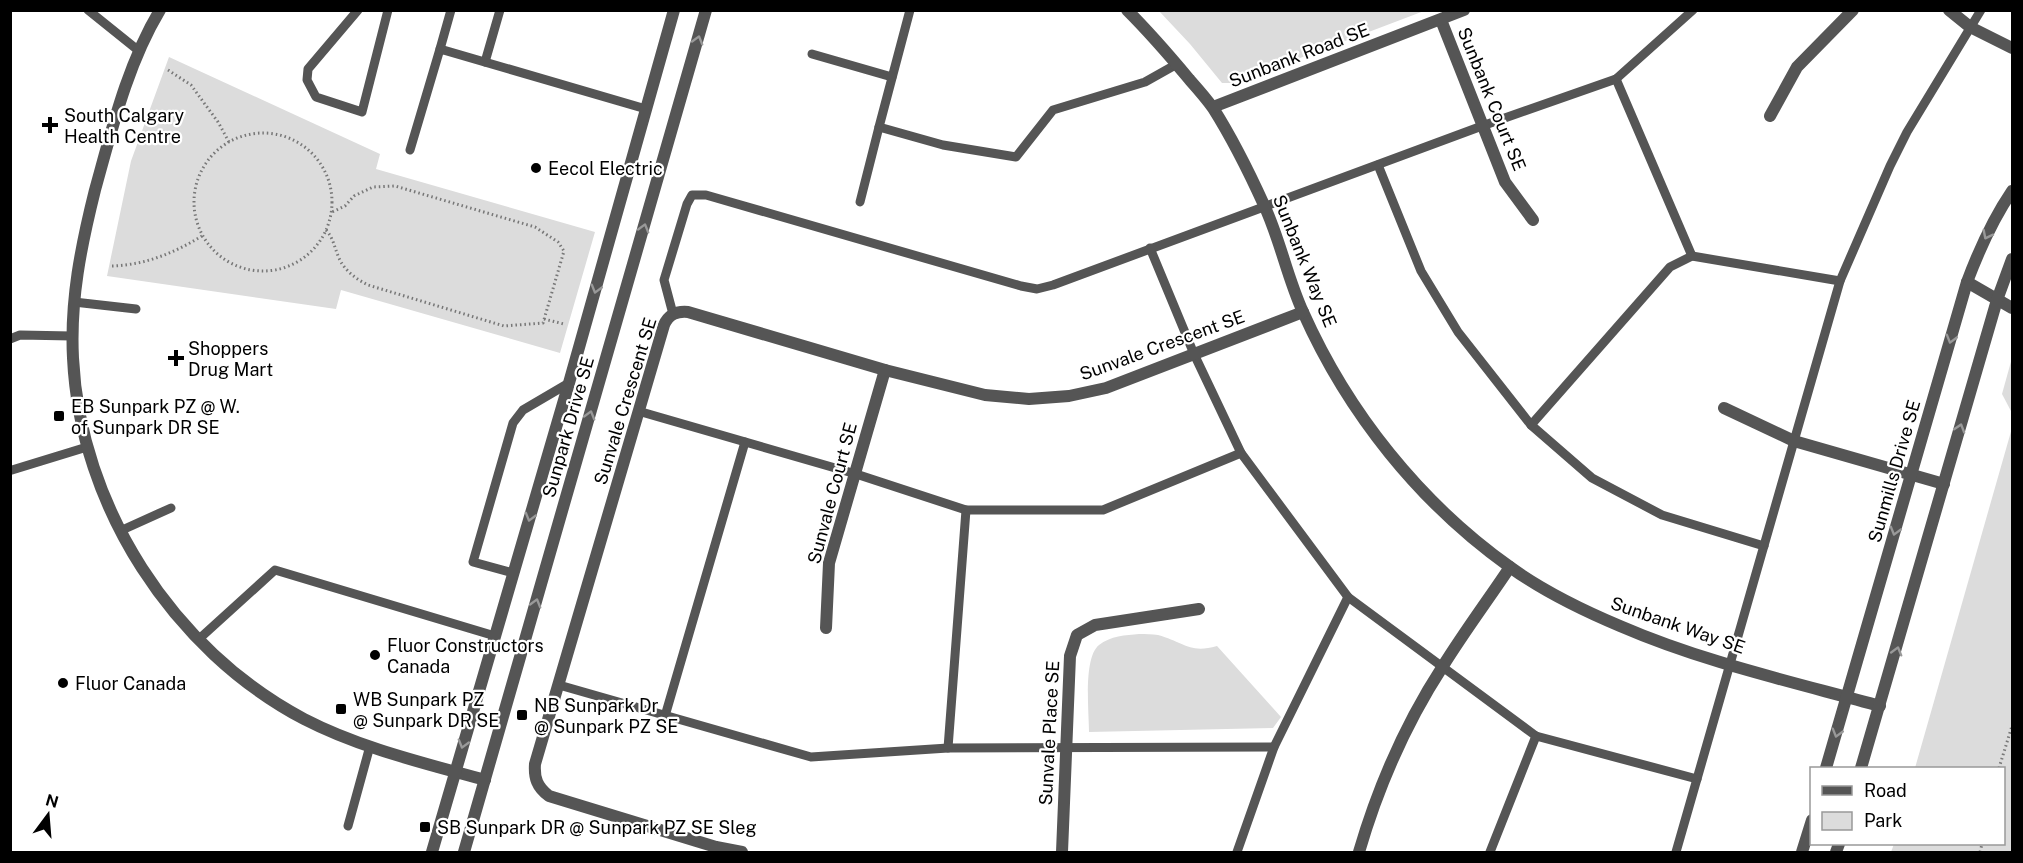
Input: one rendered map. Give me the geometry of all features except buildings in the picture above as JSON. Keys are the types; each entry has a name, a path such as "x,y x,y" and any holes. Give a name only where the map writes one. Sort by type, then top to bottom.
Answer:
{"street":[{"path":"159,10 139,51 119,108 78,260 74,302 72,336 77,397 87,447 120,531 168,606 243,680 267,697 329,732 370,747 485,780"},
{"name":"Sunpark Drive SE","path":"432,852 569,383 674,10"},
{"name":"Sunpark Drive SE","path":"464,852 706,10"},
{"name":"Sunbank Way SE","path":"1127,10 1213,107 1265,207 1303,312 1337,377 1372,433 1429,498 1457,524 1510,567 1584,610 1620,626 1656,641 1730,664 1880,706"},
{"name":"Sunbank Road SE","path":"1213,107 1464,10"},
{"path":"1770,116 1797,67 1853,10"},
{"path":"1949,10 1970,27 2013,48"},
{"name":"Sunbank Court SE","path":"1441,20 1505,182 1533,220"},
{"name":"Sunmills Drive SE","path":"1826,767 1967,282 2001,207 2013,191"},
{"path":"1861,767 1997,300 2013,259"},
{"path":"1967,282 2013,308"},
{"name":"Sunvale Crescent SE","path":"742,852 716,847 560,800 542,791 536,782 535,764 638,411 664,325 673,314 688,312 885,370 986,395 1029,399 1050,398 1106,388 1303,312"},
{"name":"Sunvale Court SE","path":"826,628 829,563 885,370"},
{"path":"1724,408 1794,441 1944,484"},
{"path":"1359,852 1367,824 1392,761 1442,667 1510,567"},
{"name":"Sunvale Place SE","path":"1062,852 1070,656 1077,635 1095,625 1199,609"},
{"path":"1802,852 1810,826"}],"lane":[{"path":"88,10 139,51"},
{"path":"358,10 308,69 307,80 316,97 362,112 388,10"},
{"path":"410,150 451,10"},
{"path":"486,62 500,10"},
{"path":"860,202 910,10"},
{"path":"673,314 664,280 687,204 692,195 706,195 1037,289 1616,79 1693,10"},
{"path":"1676,852 1840,280 1902,141 1981,10"},
{"path":"440,49 646,109"},
{"path":"812,54 892,76"},
{"path":"879,127 943,145 1016,157 1053,111 1145,82 1177,64"},
{"path":"1616,79 1692,256"},
{"path":"1378,165 1421,272 1458,332 1531,425 1592,478 1662,515 1764,546"},
{"path":"1150,248 1194,354 1241,453 1348,597 1536,736 1696,779"},
{"path":"1531,425 1670,267 1692,256 1840,280"},
{"path":"74,302 136,309"},
{"path":"10,339 20,335 72,336"},
{"path":"513,573 473,562 513,423 523,410 569,383"},
{"path":"638,411 856,474 966,510 1103,510 1241,453"},
{"path":"665,716 745,442"},
{"path":"12,470 87,447"},
{"path":"120,531 171,508"},
{"path":"948,748 966,510"},
{"path":"199,639 275,570 495,636"},
{"path":"1237,852 1274,747 1348,597"},
{"path":"559,685 811,757 948,748 1274,747"},
{"path":"1490,852 1536,736"},
{"path":"348,826 370,747"}],"path":[{"path":"168,70 191,85 218,122 229,142"},
{"path":"266,133 285,137 302,146 316,158 326,174 332,193 332,212 326,230 316,246 302,259 285,268 266,271 247,270 229,262 214,251 203,235 196,219 197,183 204,167 215,153 229,142 247,135 266,133"},
{"path":"326,230 333,239 339,259 354,278 368,285 504,326 543,323 564,251 558,242 535,227 395,186 373,187 354,196 345,206 332,212"},
{"path":"112,266 127,266 154,259 179,250 203,235"},
{"path":"544,319 564,324"},
{"path":"1999,767 2013,726"}],"green space":[{"path":"1159,11 1424,11 1279,66 1242,83 1222,83"},
{"path":"169,57 380,154 376,169 595,232 560,353 341,290 336,309 107,276 131,161"},
{"path":"2012,358 2012,413 2002,394"},
{"path":"2012,428 2012,852 1891,852 1894,845 2005,845 2005,767 1915,767"},
{"path":"1158,635 1193,648 1217,646 1281,717 1273,728 1089,732 1088,686 1094,652 1099,645 1118,636"}],"place":[{"name":"South Calgary Health Centre","path":"50,125"},
{"name":"Eecol Electric","path":"536,168"},
{"name":"Shoppers Drug Mart","path":"176,358"},
{"name":"EB Sunpark PZ @ W. of Sunpark DR SE","path":"59,416"},
{"name":"Fluor Constructors Canada","path":"375,655"},
{"name":"Fluor Canada","path":"63,683"},
{"name":"WB Sunpark PZ @ Sunpark DR SE","path":"341,709"},
{"name":"NB Sunpark Dr @ Sunpark PZ SE","path":"522,715"},
{"name":"SB Sunpark DR @ Sunpark PZ SE Sleg","path":"425,827"}]}
